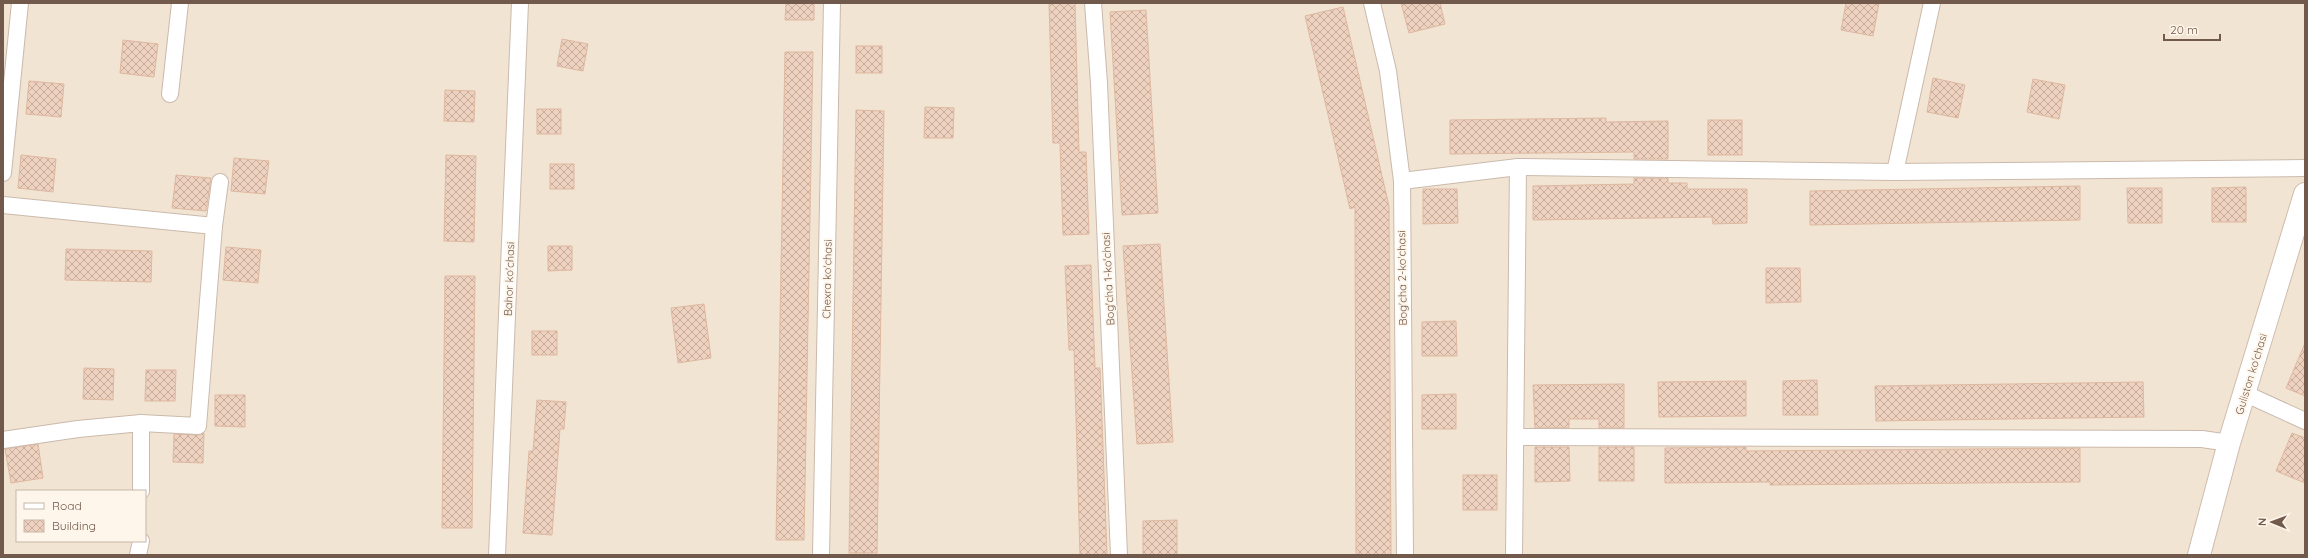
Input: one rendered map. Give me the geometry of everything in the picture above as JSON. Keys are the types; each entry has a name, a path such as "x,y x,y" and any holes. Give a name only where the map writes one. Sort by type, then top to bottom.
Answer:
{"main road":[{"name":"Guliston ko'chasi","path":"2199,555 2229,443 2246,394 2305,194"}],"street":[{"path":"3,173 20,3"},
{"path":"170,94 180,3"},
{"name":"Bahor ko'chasi","path":"497,555 520,3"},
{"name":"Chexra ko'chasi","path":"821,555 832,3"},
{"name":"Bog'cha 1-ko'chasi","path":"1093,3 1099,91 1119,555"},
{"name":"Bog'cha 2-ko'chasi","path":"1372,3 1388,71 1402,181 1405,555"},
{"path":"1895,172 1932,3"},
{"path":"1402,181 1518,167 1895,172 2305,168"},
{"path":"1514,555 1518,167"},
{"path":"3,440 78,429 141,423 198,426 214,226 220,182"},
{"path":"3,205 214,226"},
{"path":"2246,394 2305,421"},
{"path":"141,423 141,490"},
{"path":"1516,437 2194,439 2229,443"},
{"path":"138,555 141,542"}],"shaded area":[{"path":"3,3 2305,3 2305,555 3,555"}],"building":[{"path":"786,3 814,3 814,20 785,20"},
{"path":"1049,3 1075,3 1079,152 1086,152 1089,234 1063,235 1060,143 1053,143"},
{"path":"1401,3 1440,3 1445,24 1409,33"},
{"path":"1846,3 1879,3 1873,36 1841,30"},
{"path":"1343,7 1389,206 1391,555 1356,555 1355,207 1350,209 1305,16"},
{"path":"1146,10 1158,213 1122,215 1110,12"},
{"path":"562,39 588,44 583,71 557,66"},
{"path":"123,40 158,44 154,77 120,73"},
{"path":"856,46 882,46 882,73 856,73"},
{"path":"785,52 813,52 804,540 776,540"},
{"path":"1933,78 1965,85 1958,118 1927,112"},
{"path":"2033,79 2065,85 2059,119 2027,112"},
{"path":"29,81 64,84 61,117 26,114"},
{"path":"445,90 475,91 474,122 444,121"},
{"path":"925,107 954,108 953,138 924,138"},
{"path":"537,109 561,109 561,134 537,134"},
{"path":"856,110 884,111 877,553 849,553"},
{"path":"1606,118 1606,122 1668,121 1668,159 1634,159 1634,152 1450,154 1450,120"},
{"path":"1708,120 1742,120 1742,155 1708,155"},
{"path":"21,155 56,159 53,192 18,188"},
{"path":"446,155 476,156 474,242 444,241"},
{"path":"234,158 269,161 265,194 231,191"},
{"path":"550,164 574,164 574,189 550,189"},
{"path":"176,175 211,178 206,211 172,208"},
{"path":"1634,178 1668,178 1668,183 1687,183 1687,189 1747,189 1747,223 1713,224 1712,217 1533,220 1533,186 1634,184"},
{"path":"2080,186 2080,220 1810,225 1810,191"},
{"path":"2246,187 2246,222 2212,222 2212,188"},
{"path":"2127,188 2162,188 2162,223 2128,223"},
{"path":"1423,189 1457,189 1458,223 1423,224"},
{"path":"1160,244 1173,442 1137,444 1123,246"},
{"path":"548,246 572,246 572,270 548,271"},
{"path":"226,247 261,250 258,283 223,280"},
{"path":"66,249 152,251 151,282 65,280"},
{"path":"1091,265 1095,368 1100,368 1107,555 1080,555 1074,350 1069,350 1065,266"},
{"path":"1766,268 1800,268 1801,302 1766,303"},
{"path":"445,276 475,276 472,528 442,528"},
{"path":"704,304 711,358 678,363 671,308"},
{"path":"1456,321 1457,356 1422,356 1422,322"},
{"path":"532,331 557,331 557,355 532,355"},
{"path":"2305,343 2305,396 2286,388"},
{"path":"84,368 114,369 113,400 83,399"},
{"path":"146,370 176,370 175,401 145,401"},
{"path":"1817,380 1818,415 1783,415 1783,381"},
{"path":"1746,381 1746,416 1659,417 1658,382"},
{"path":"2143,382 2144,417 1876,421 1875,386"},
{"path":"1624,384 1624,428 1599,428 1599,419 1569,419 1569,428 1535,428 1533,385"},
{"path":"1456,394 1456,429 1422,429 1422,395"},
{"path":"215,395 245,395 245,427 215,426"},
{"path":"537,400 566,402 564,429 560,429 552,535 523,533 529,451 533,451"},
{"path":"204,433 203,463 173,462 174,434 198,435"},
{"path":"2292,433 2305,438 2305,483 2276,471"},
{"path":"38,444 43,478 11,483 5,449"},
{"path":"1535,447 1569,447 1570,481 1535,482"},
{"path":"1599,447 1634,447 1634,481 1599,481"},
{"path":"1746,447 1746,451 2080,448 2080,482 1770,485 1770,482 1665,483 1665,448"},
{"path":"1463,475 1497,475 1497,510 1463,510"},
{"path":"1177,520 1177,555 1143,555 1143,521"}]}
